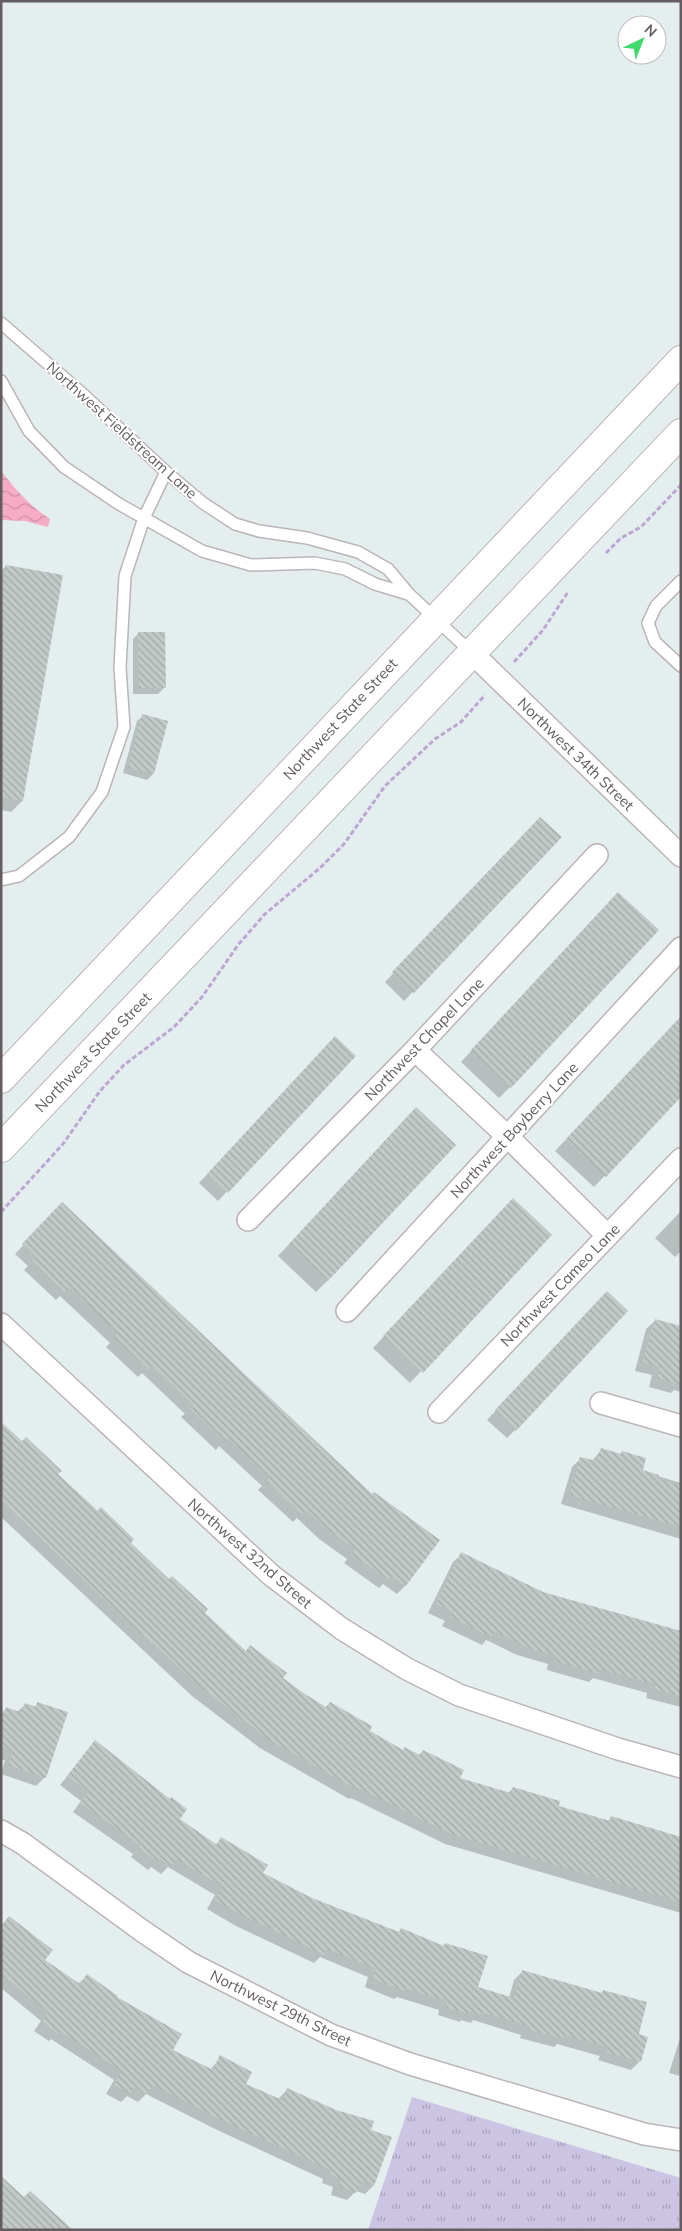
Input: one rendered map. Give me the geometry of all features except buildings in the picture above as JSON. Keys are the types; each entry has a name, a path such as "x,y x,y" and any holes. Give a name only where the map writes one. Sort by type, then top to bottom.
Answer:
{"main road":[{"name":"Northwest State Street","path":"1,1078 681,360"},
{"name":"Northwest State Street","path":"1,1148 680,435"}],"street":[{"name":"Northwest 34th Street","path":"472,653 681,856"},
{"name":"Northwest Chapel Lane","path":"248,1220 415,1050 597,855"},
{"name":"Northwest Bayberry Lane","path":"347,1312 681,948"},
{"path":"415,1050 508,1136 607,1235"},
{"name":"Northwest Cameo Lane","path":"439,1412 681,1159"},
{"name":"Northwest 32nd Street","path":"1,1324 271,1576 342,1629 407,1669 459,1695 618,1749 681,1767"},
{"path":"601,1404 681,1426"},
{"name":"Northwest 29th Street","path":"1,1831 22,1843 133,1925 188,1962 332,2034 410,2064 644,2134 681,2140"}],"lane":[{"name":"Northwest Fieldstream Lane","path":"1,323 203,503 235,524 259,531 307,538 358,552 388,570 409,594 472,653"},
{"name":"Northwest Fieldstream Lane","path":"1,380 29,431 64,467 144,518 202,551 251,565 314,563 345,569 375,584 409,594"},
{"path":"1,880 19,876 68,837 102,792 124,726 120,667 125,576 144,518 166,472"},
{"path":"681,581 656,606 648,623 655,642 681,666"}],"path":[{"path":"603,555 621,538 641,527 681,486"},
{"path":"1,1212 63,1144 100,1091 124,1065 174,1027 202,997 238,945 264,914 338,850 367,815 385,786 435,739 461,722 543,630 574,586"}],"green space":[{"path":"412,2097 681,2178 681,2230 368,2230"}],"water":[{"path":"1,471 23,497 50,519 48,527 25,521 1,520"}]}
